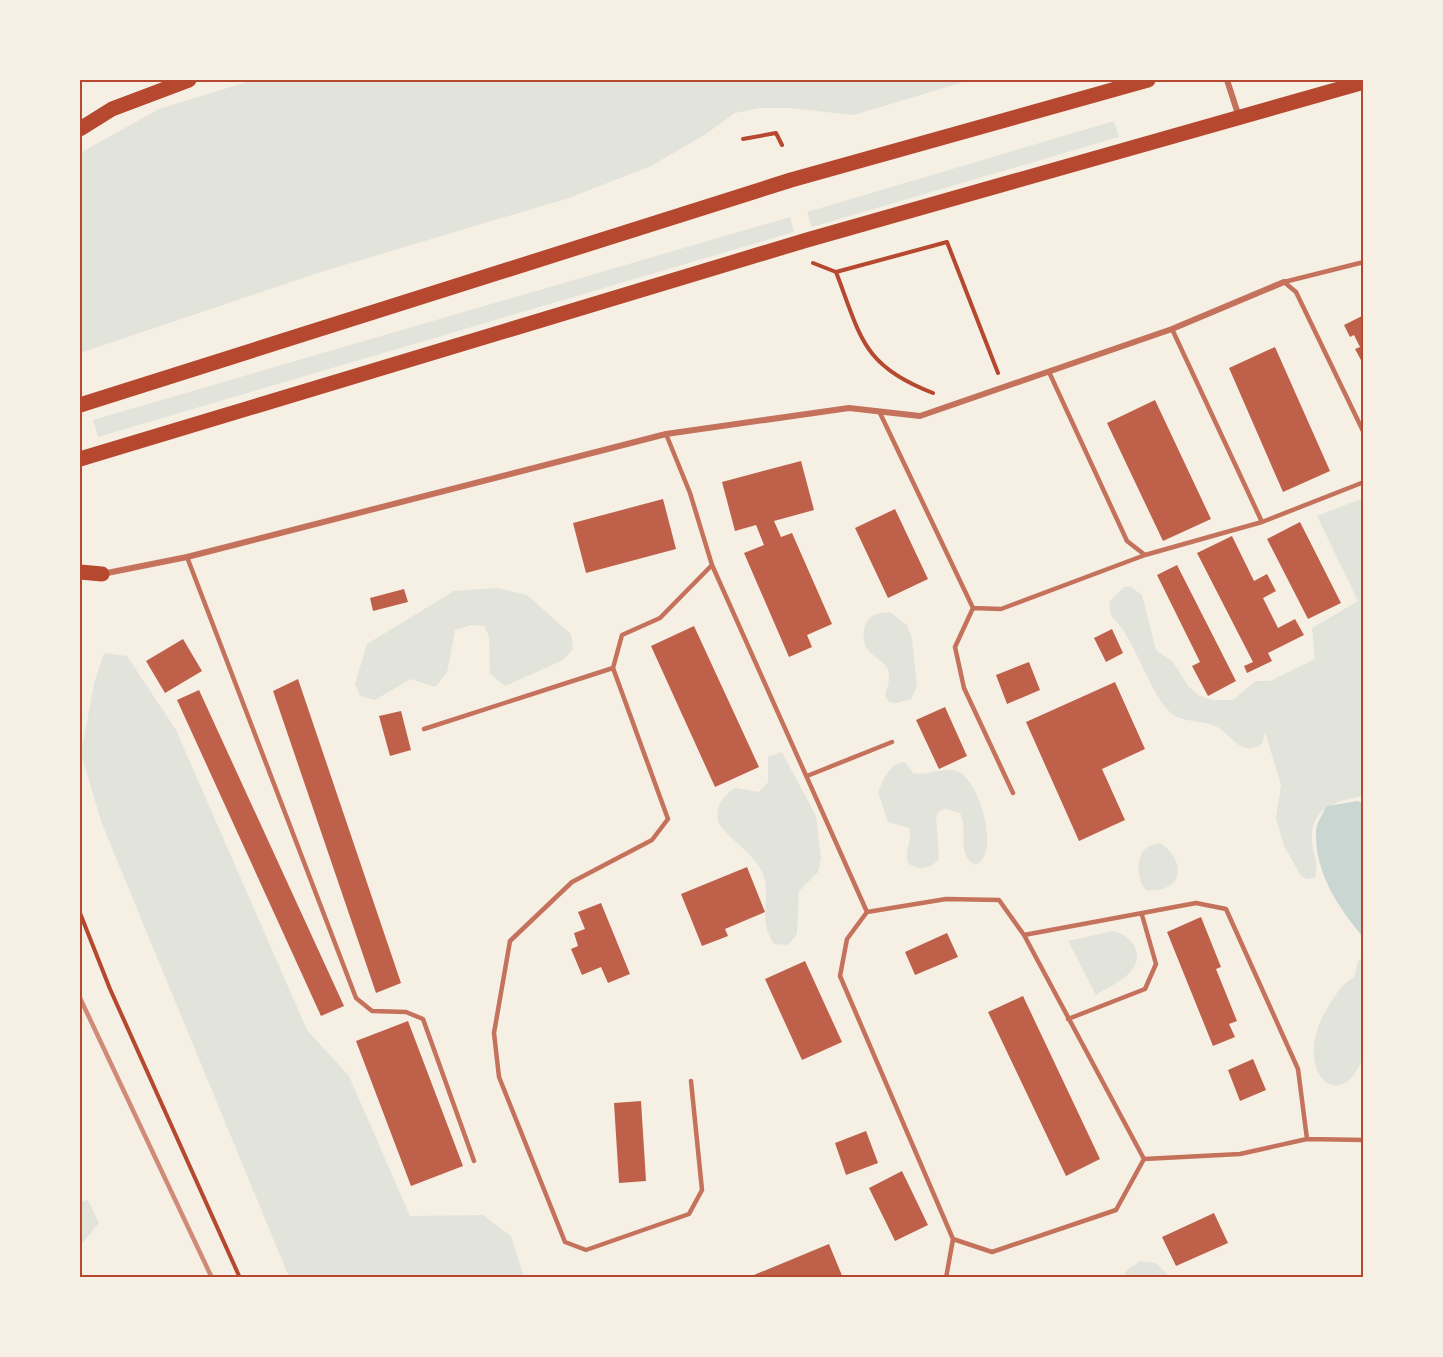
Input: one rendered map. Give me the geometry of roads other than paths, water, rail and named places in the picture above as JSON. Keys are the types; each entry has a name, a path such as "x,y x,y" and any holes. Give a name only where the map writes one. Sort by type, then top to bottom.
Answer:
{"main road":[{"path":"80,129 112,109 189,80"},
{"path":"80,405 791,180 1148,80"},
{"path":"81,459 796,244 1364,82"},
{"path":"80,572 102,574"}],"street":[{"path":"1227,80 1240,117"},
{"path":"102,574 187,558 666,434 849,408 920,416 1172,329 1284,282"}],"lane":[{"path":"1284,282 1364,262"},
{"path":"1284,282 1296,292 1364,433"},
{"path":"1172,329 1262,522"},
{"path":"1048,372 1127,541 1145,555"},
{"path":"880,413 973,608"},
{"path":"666,434 690,492 712,565 867,912"},
{"path":"973,608 1001,609 1145,555 1262,522 1364,482"},
{"path":"187,558 356,998 372,1011 406,1012 423,1019 474,1161"},
{"path":"691,1081 702,1190 689,1214 586,1250 565,1242 499,1077 494,1033 510,941 572,882 652,840 668,819 613,668 622,635 660,618 712,565"},
{"path":"973,608 955,647 961,678 1013,794"},
{"path":"424,729 613,668"},
{"path":"807,776 892,742"},
{"path":"945,1278 953,1239 840,976 847,939 867,912 946,899 999,900 1024,935 1144,1159"},
{"path":"1024,935 1142,915 1196,903 1226,909 1298,1069 1307,1139"},
{"path":"1068,1019 1145,989 1156,964 1142,915"},
{"path":"1144,1159 1240,1154 1307,1139 1364,1140"},
{"path":"953,1239 992,1252 1116,1210 1144,1159"}],"railway":[{"path":"80,998 212,1278"}]}
